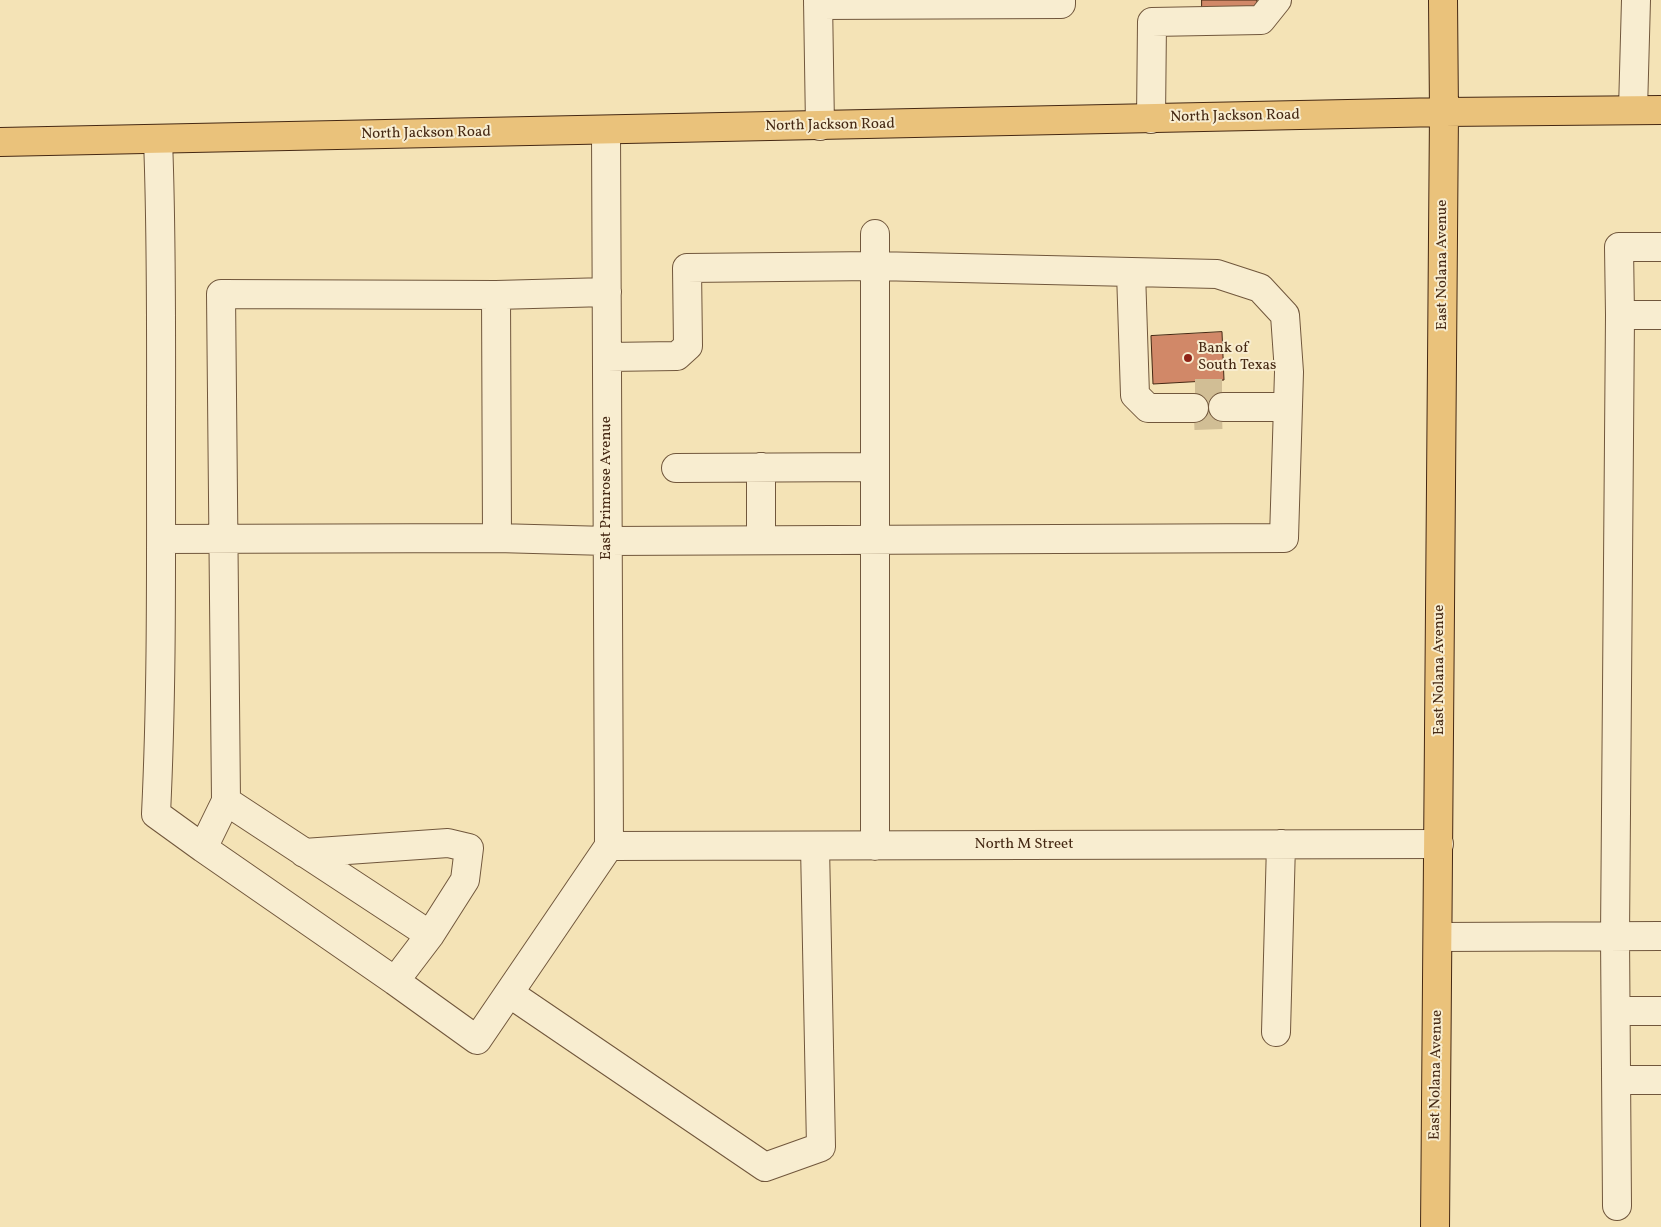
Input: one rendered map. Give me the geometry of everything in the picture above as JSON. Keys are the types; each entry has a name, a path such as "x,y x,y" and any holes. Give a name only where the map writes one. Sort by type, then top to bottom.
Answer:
{"main road":[{"name":"East Nolana Avenue","path":"1435,1227 1444,112 1443,0"},
{"name":"North Jackson Road","path":"0,142 606,131 1444,112 1661,110"}],"street":[{"path":"820,126 818,2 1061,4 1061,0"},
{"path":"1151,119 1151,11 1260,20 1277,0"},
{"path":"1634,110 1636,0"},
{"name":"East Primrose Avenue","path":"606,131 609,846"},
{"path":"158,140 161,209 161,539 156,814 477,1040 609,846"},
{"path":"875,234 875,846"},
{"path":"1617,1206 1616,936 1619,247 1661,247"},
{"path":"161,539 497,538 607,541 1284,538 1289,372 1285,316 1260,288 1217,274 875,266 687,268 688,346 677,356 607,357"},
{"path":"1131,272 1135,395 1148,408 1190,405"},
{"path":"203,848 226,801 221,294 496,295 607,292"},
{"path":"496,295 497,538"},
{"path":"1620,315 1661,315"},
{"path":"1228,404 1288,407"},
{"path":"676,468 875,467"},
{"path":"760,468 761,540"},
{"path":"226,801 430,935"},
{"path":"304,853 448,843 470,848 465,880 430,935 395,981"},
{"path":"1276,1032 1281,844"},
{"name":"North M Street","path":"609,846 1439,844"},
{"path":"509,993 765,1167 821,1147 815,846"},
{"path":"1438,937 1661,936"},
{"path":"1616,1011 1661,1011"},
{"path":"1616,1080 1661,1080"}],"building":[{"path":"1202,0 1257,0 1257,8 1202,8"},
{"name":"Bank of South Texas","path":"1222,332 1224,380 1153,384 1151,336"}],"tunnel":[{"path":"1195,393 1222,393"},
{"path":"1194,416 1223,415"}],"place":[{"name":"Bank of South Texas","path":"1188,358"}]}
